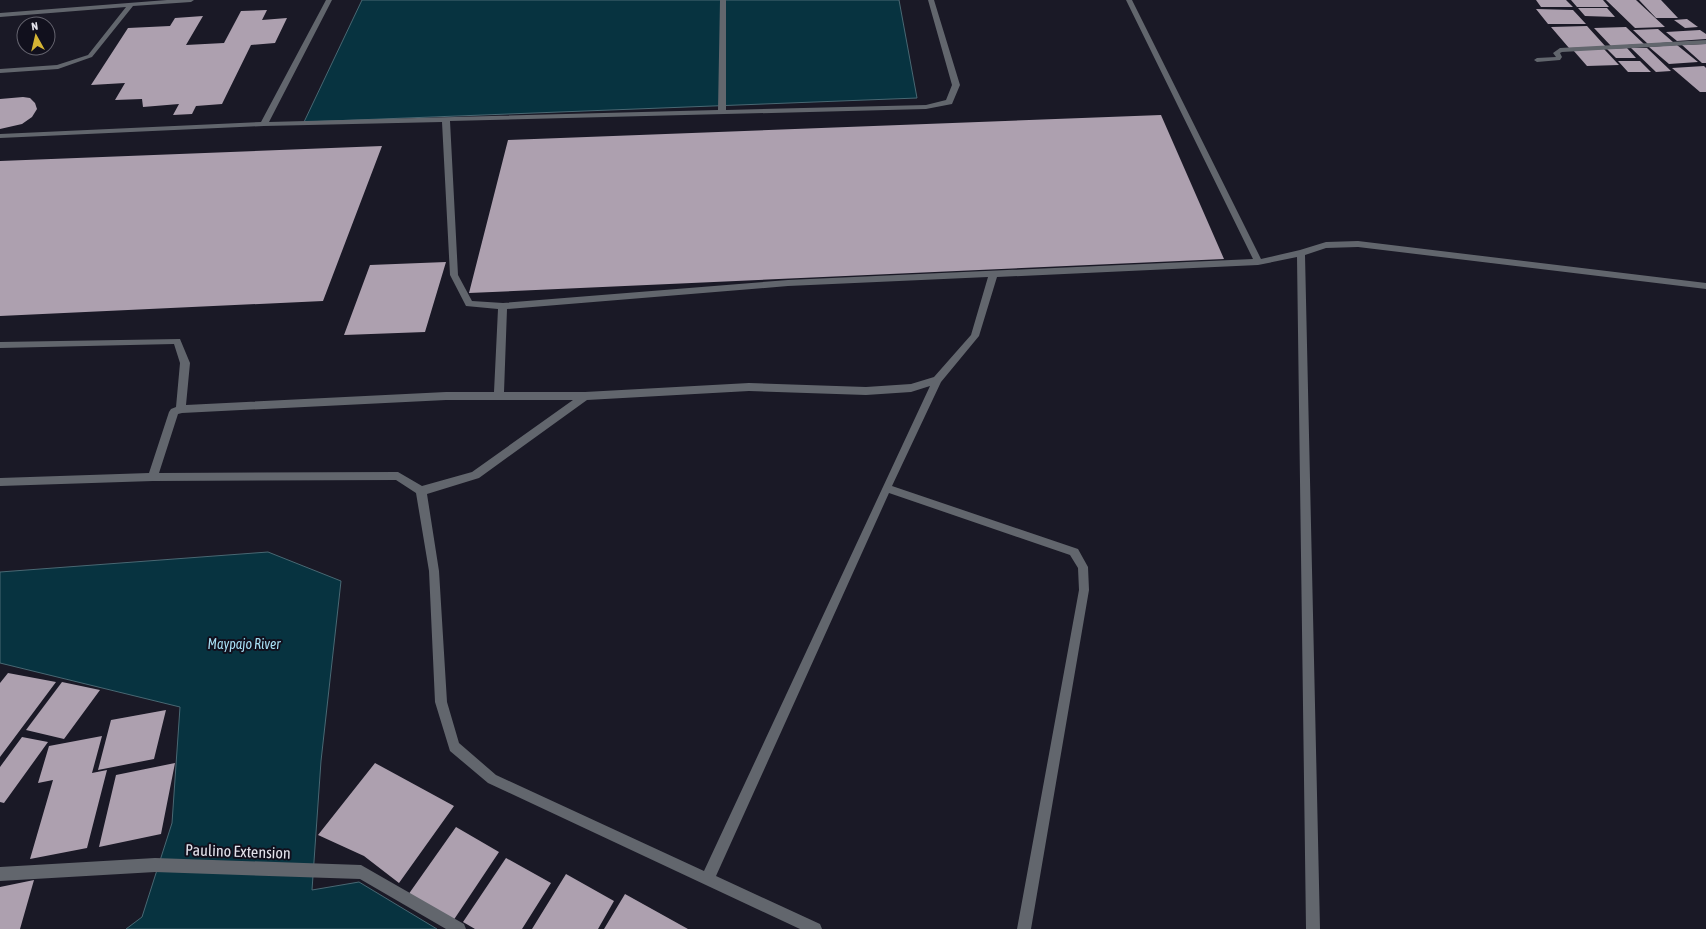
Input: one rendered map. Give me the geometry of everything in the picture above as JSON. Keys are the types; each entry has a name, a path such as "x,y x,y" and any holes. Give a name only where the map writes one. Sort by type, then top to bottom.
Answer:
{"street":[{"path":"0,15 191,0"},
{"path":"264,124 329,0"},
{"path":"722,111 723,0"},
{"path":"0,136 264,124 926,106 949,102 956,85 931,0"},
{"path":"1129,0 1258,262"},
{"path":"0,71 58,67 90,56 131,5"},
{"path":"1537,60 1558,59 1559,57 1556,53 1560,50 1706,42"},
{"path":"446,119 454,275 469,304 503,306 788,283 1258,262 1301,253 1326,245 1358,244 1706,286"},
{"path":"1301,253 1313,929"},
{"path":"708,878 886,488 937,380 975,336 993,274"},
{"path":"499,396 503,306"},
{"path":"0,345 177,341 185,363 181,409"},
{"path":"153,477 174,412 181,409 439,397 585,396 749,387 866,391 912,388 937,380"},
{"path":"421,491 475,475 585,396"},
{"path":"0,482 153,477 398,476 421,491 434,571 441,702 454,747 492,779 815,929"},
{"path":"886,488 1074,552 1083,567 1084,590 1024,929"},
{"name":"Paulino Extension","path":"0,874 154,865 361,872 459,929"}],"water":[{"path":"362,0 899,0 917,98 304,122"},
{"name":"Maypajo River","path":"268,552 341,581 321,761 312,890 359,882 437,929 126,929 142,917 172,823 180,707 0,663 0,572"}],"building":[{"path":"1536,0 1566,0 1573,7 1541,7"},
{"path":"1571,0 1603,0 1609,7 1577,7"},
{"path":"1606,0 1636,0 1665,27 1635,28"},
{"path":"1639,0 1661,0 1678,18 1656,18"},
{"path":"1578,8 1607,8 1615,17 1585,16"},
{"path":"1536,9 1573,10 1586,24 1548,24"},
{"path":"267,10 262,20 287,18 275,43 251,45 222,104 196,106 192,114 173,115 179,104 143,107 142,99 115,100 125,83 91,85 128,28 170,26 175,18 203,16 186,45 224,43 241,11"},
{"path":"1687,19 1698,27 1685,28 1674,20"},
{"path":"1587,26 1606,47 1569,48 1551,27"},
{"path":"1626,27 1644,44 1611,46 1594,28"},
{"path":"1658,29 1673,42 1648,44 1633,30"},
{"path":"1700,30 1706,34 1706,39 1677,41 1666,32"},
{"path":"1706,44 1706,63 1702,63 1682,45"},
{"path":"1677,45 1698,62 1669,64 1649,47"},
{"path":"1627,48 1636,58 1616,58 1607,49"},
{"path":"1631,48 1647,48 1671,71 1656,72"},
{"path":"1604,49 1619,65 1587,66 1573,50"},
{"path":"1618,61 1640,61 1651,72 1628,72"},
{"path":"1704,66 1706,68 1706,92 1700,92 1672,68"},
{"path":"23,97 30,98 35,103 37,109 32,117 22,124 0,129 0,99"},
{"path":"1161,115 1224,259 469,293 508,140"},
{"path":"382,146 323,301 0,316 0,161"},
{"path":"446,262 425,332 344,335 370,265"},
{"path":"8,673 56,682 0,757 0,683"},
{"path":"62,682 100,690 64,739 26,730"},
{"path":"166,710 154,759 98,770 111,720"},
{"path":"102,736 92,773 107,770 87,848 30,859 53,780 38,783 49,746"},
{"path":"22,737 48,742 4,803 0,802 0,767"},
{"path":"175,763 161,834 99,847 116,775"},
{"path":"375,763 454,806 399,883 364,856 318,835"},
{"path":"456,827 499,852 453,921 408,895"},
{"path":"506,858 551,883 522,929 475,929 463,922"},
{"path":"566,874 614,901 598,929 532,929"},
{"path":"34,880 20,929 0,929 0,887"},
{"path":"625,894 688,929 604,929"}]}
